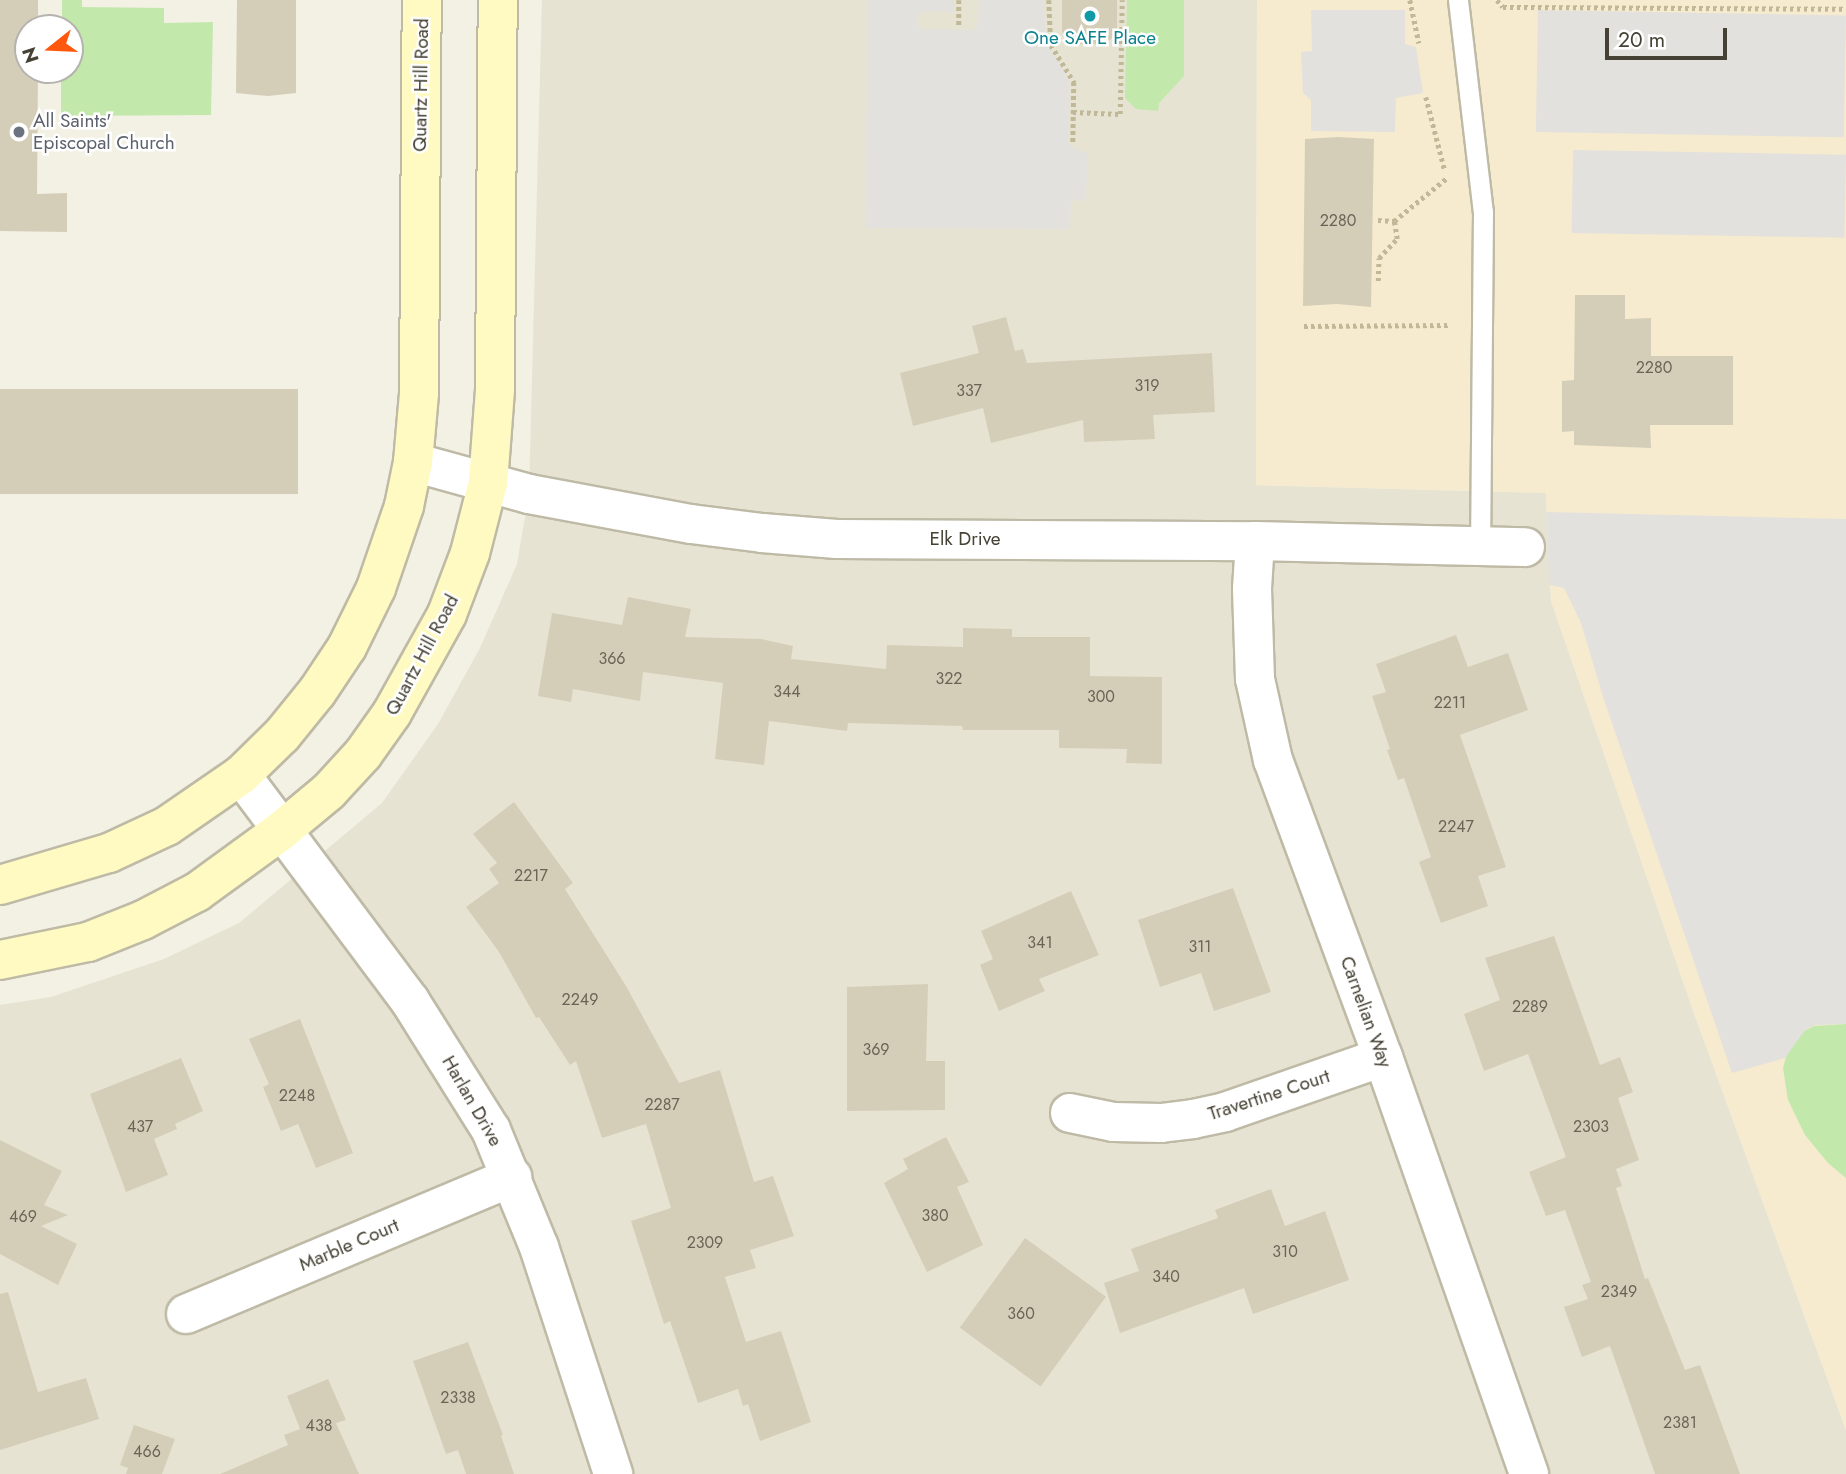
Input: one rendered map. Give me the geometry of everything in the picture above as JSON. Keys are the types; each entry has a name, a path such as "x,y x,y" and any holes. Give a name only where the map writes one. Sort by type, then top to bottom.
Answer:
{"main road":[{"name":"Quartz Hill Road","path":"0,885 109,853 167,826 241,775 308,702 347,647 376,588 404,506 413,462 419,393 422,0"},
{"name":"Quartz Hill Road","path":"0,960 88,942 143,920 197,892 281,831 330,791 363,754 417,672 447,614 470,553 488,483 495,389 498,0"}],"street":[{"name":"Elk Drive","path":"413,462 488,483 691,524 837,539 1255,541 1525,547"},
{"name":"Carnelian Way","path":"1255,541 1252,589 1255,679 1273,760 1383,1057 1529,1474"},
{"name":"Harlan Drive","path":"241,775 410,1001 472,1098 512,1177 539,1247 613,1474"},
{"name":"Travertine Court","path":"1070,1113 1114,1122 1161,1123 1193,1119 1226,1112 1383,1057"},
{"name":"Marble Court","path":"186,1314 512,1177"}],"lane":[{"path":"1458,0 1482,212 1480,545"}],"path":[{"path":"959,0 959,26"},
{"path":"1049,0 1049,38 1073,82 1073,143"},
{"path":"1073,112 1120,114 1122,0"},
{"path":"1410,0 1419,43"},
{"path":"1497,0 1503,7 1846,9"},
{"path":"1426,97 1449,188"},
{"path":"1378,220 1394,220 1447,178"},
{"path":"1378,281 1379,258 1398,239 1394,220"},
{"path":"1450,315 1450,339"},
{"path":"1304,327 1450,325"}],"shaded area":[{"path":"542,0 1257,0 1256,485 1546,493 1551,601 1695,1016 1846,1430 1846,1474 0,1474 0,1005 51,997 164,959 239,923 382,803 438,724 480,648 517,564 529,494"},
{"path":"868,0 954,0 954,12 923,11 917,17 918,25 922,29 973,30 978,25 979,0 1044,0 1045,42 1065,72 1069,86 1068,143 1076,150 1088,153 1086,200 1071,201 1070,229 865,228"},
{"path":"1257,0 1846,0 1846,1430 1695,1016 1551,601 1546,493 1256,485"},
{"path":"1311,10 1405,10 1405,44 1416,47 1423,93 1396,98 1395,132 1311,131 1311,100 1303,93 1301,52 1312,51"},
{"path":"1538,10 1846,15 1844,137 1536,132"},
{"path":"1573,150 1846,155 1845,238 1572,233"},
{"path":"1547,512 1846,519 1846,1024 1815,1025 1805,1030 1785,1058 1732,1073 1603,697 1581,623 1564,588 1549,585"}],"green space":[{"path":"62,0 82,0 82,7 164,8 164,23 213,22 211,115 61,116 61,84 84,84 84,14 62,14"},
{"path":"1127,0 1184,0 1184,76 1159,103 1158,111 1136,109 1125,98"},
{"path":"1846,1024 1846,1178 1828,1163 1805,1135 1788,1100 1783,1068 1788,1050 1800,1033 1814,1026"}],"building":[{"name":"All Saints' Episcopal Church","path":"0,0 38,0 38,14 14,14 14,84 38,84 37,194 67,193 67,232 0,231"},
{"path":"237,0 296,0 296,93 268,96 236,93"},
{"name":"One SAFE Place","path":"1062,0 1117,0 1117,33 1106,44 1074,44 1062,32"},
{"path":"1305,139 1374,139 1371,307 1337,304 1303,306"},
{"path":"1575,295 1625,295 1625,319 1651,318 1651,356 1733,356 1733,425 1650,425 1651,448 1574,445 1574,431 1562,432 1562,381 1574,380"},
{"path":"1006,317 1015,351 1023,349 1027,363 1212,353 1215,412 1153,415 1155,439 1084,442 1083,420 991,443 983,408 913,426 900,373 979,353 972,326"},
{"path":"0,389 298,389 298,494 0,494"},
{"path":"628,597 691,609 685,637 761,639 793,646 791,659 886,669 887,645 963,647 963,628 1012,629 1012,637 1090,637 1090,676 1162,677 1162,764 1126,763 1127,749 1059,748 1059,730 963,730 962,726 848,723 847,731 769,721 764,765 715,759 723,683 643,672 640,701 573,689 571,702 538,696 552,613 622,625"},
{"path":"1456,635 1468,667 1508,653 1528,710 1460,735 1506,867 1478,876 1488,906 1441,923 1419,862 1431,857 1404,778 1398,780 1387,750 1390,749 1372,696 1386,692 1376,664"},
{"path":"514,802 573,883 565,889 626,986 679,1083 720,1070 754,1182 773,1176 794,1236 750,1250 756,1268 725,1277 746,1342 781,1331 811,1422 760,1441 748,1404 743,1406 738,1389 698,1403 670,1321 664,1324 631,1221 671,1208 646,1124 602,1138 576,1061 570,1065 539,1017 536,1018 499,952 466,907 499,883 489,869 497,863 473,834"},
{"path":"1233,888 1271,992 1214,1011 1201,973 1160,987 1138,920"},
{"path":"1071,891 1099,955 1039,979 1045,991 999,1011 980,965 993,959 981,931"},
{"path":"1554,936 1600,1065 1620,1057 1633,1092 1618,1098 1639,1160 1616,1169 1622,1186 1616,1188 1645,1279 1648,1278 1685,1370 1700,1365 1740,1474 1655,1474 1610,1346 1582,1357 1564,1307 1588,1299 1582,1285 1591,1282 1565,1210 1546,1216 1529,1172 1566,1157 1528,1054 1484,1071 1464,1014 1500,1000 1485,958"},
{"path":"928,984 926,1061 945,1061 945,1110 847,1111 847,987"},
{"path":"300,1019 353,1153 316,1168 298,1124 281,1131 263,1087 269,1084 249,1039"},
{"path":"181,1058 203,1111 175,1124 177,1129 154,1139 168,1175 126,1192 90,1094"},
{"path":"946,1137 969,1182 957,1187 983,1245 927,1272 884,1183 908,1169 903,1159"},
{"path":"0,1140 62,1171 44,1205 68,1215 41,1226 77,1244 58,1285 0,1254"},
{"path":"1271,1189 1285,1226 1325,1211 1349,1280 1253,1314 1244,1288 1120,1333 1104,1283 1139,1271 1131,1249 1218,1218 1215,1210"},
{"path":"1025,1238 1106,1297 1041,1387 960,1328"},
{"path":"8,1292 38,1392 86,1378 99,1419 0,1450 0,1294"},
{"path":"468,1342 503,1435 501,1436 514,1474 466,1474 458,1450 446,1454 413,1361"},
{"path":"328,1379 346,1420 336,1423 359,1474 220,1474 288,1445 284,1435 300,1429 287,1396"},
{"path":"134,1425 175,1439 162,1474 126,1474 128,1468 120,1465"}],"place":[{"name":"One SAFE Place","path":"1090,16"},
{"name":"All Saints' Episcopal Church","path":"19,132"}]}
